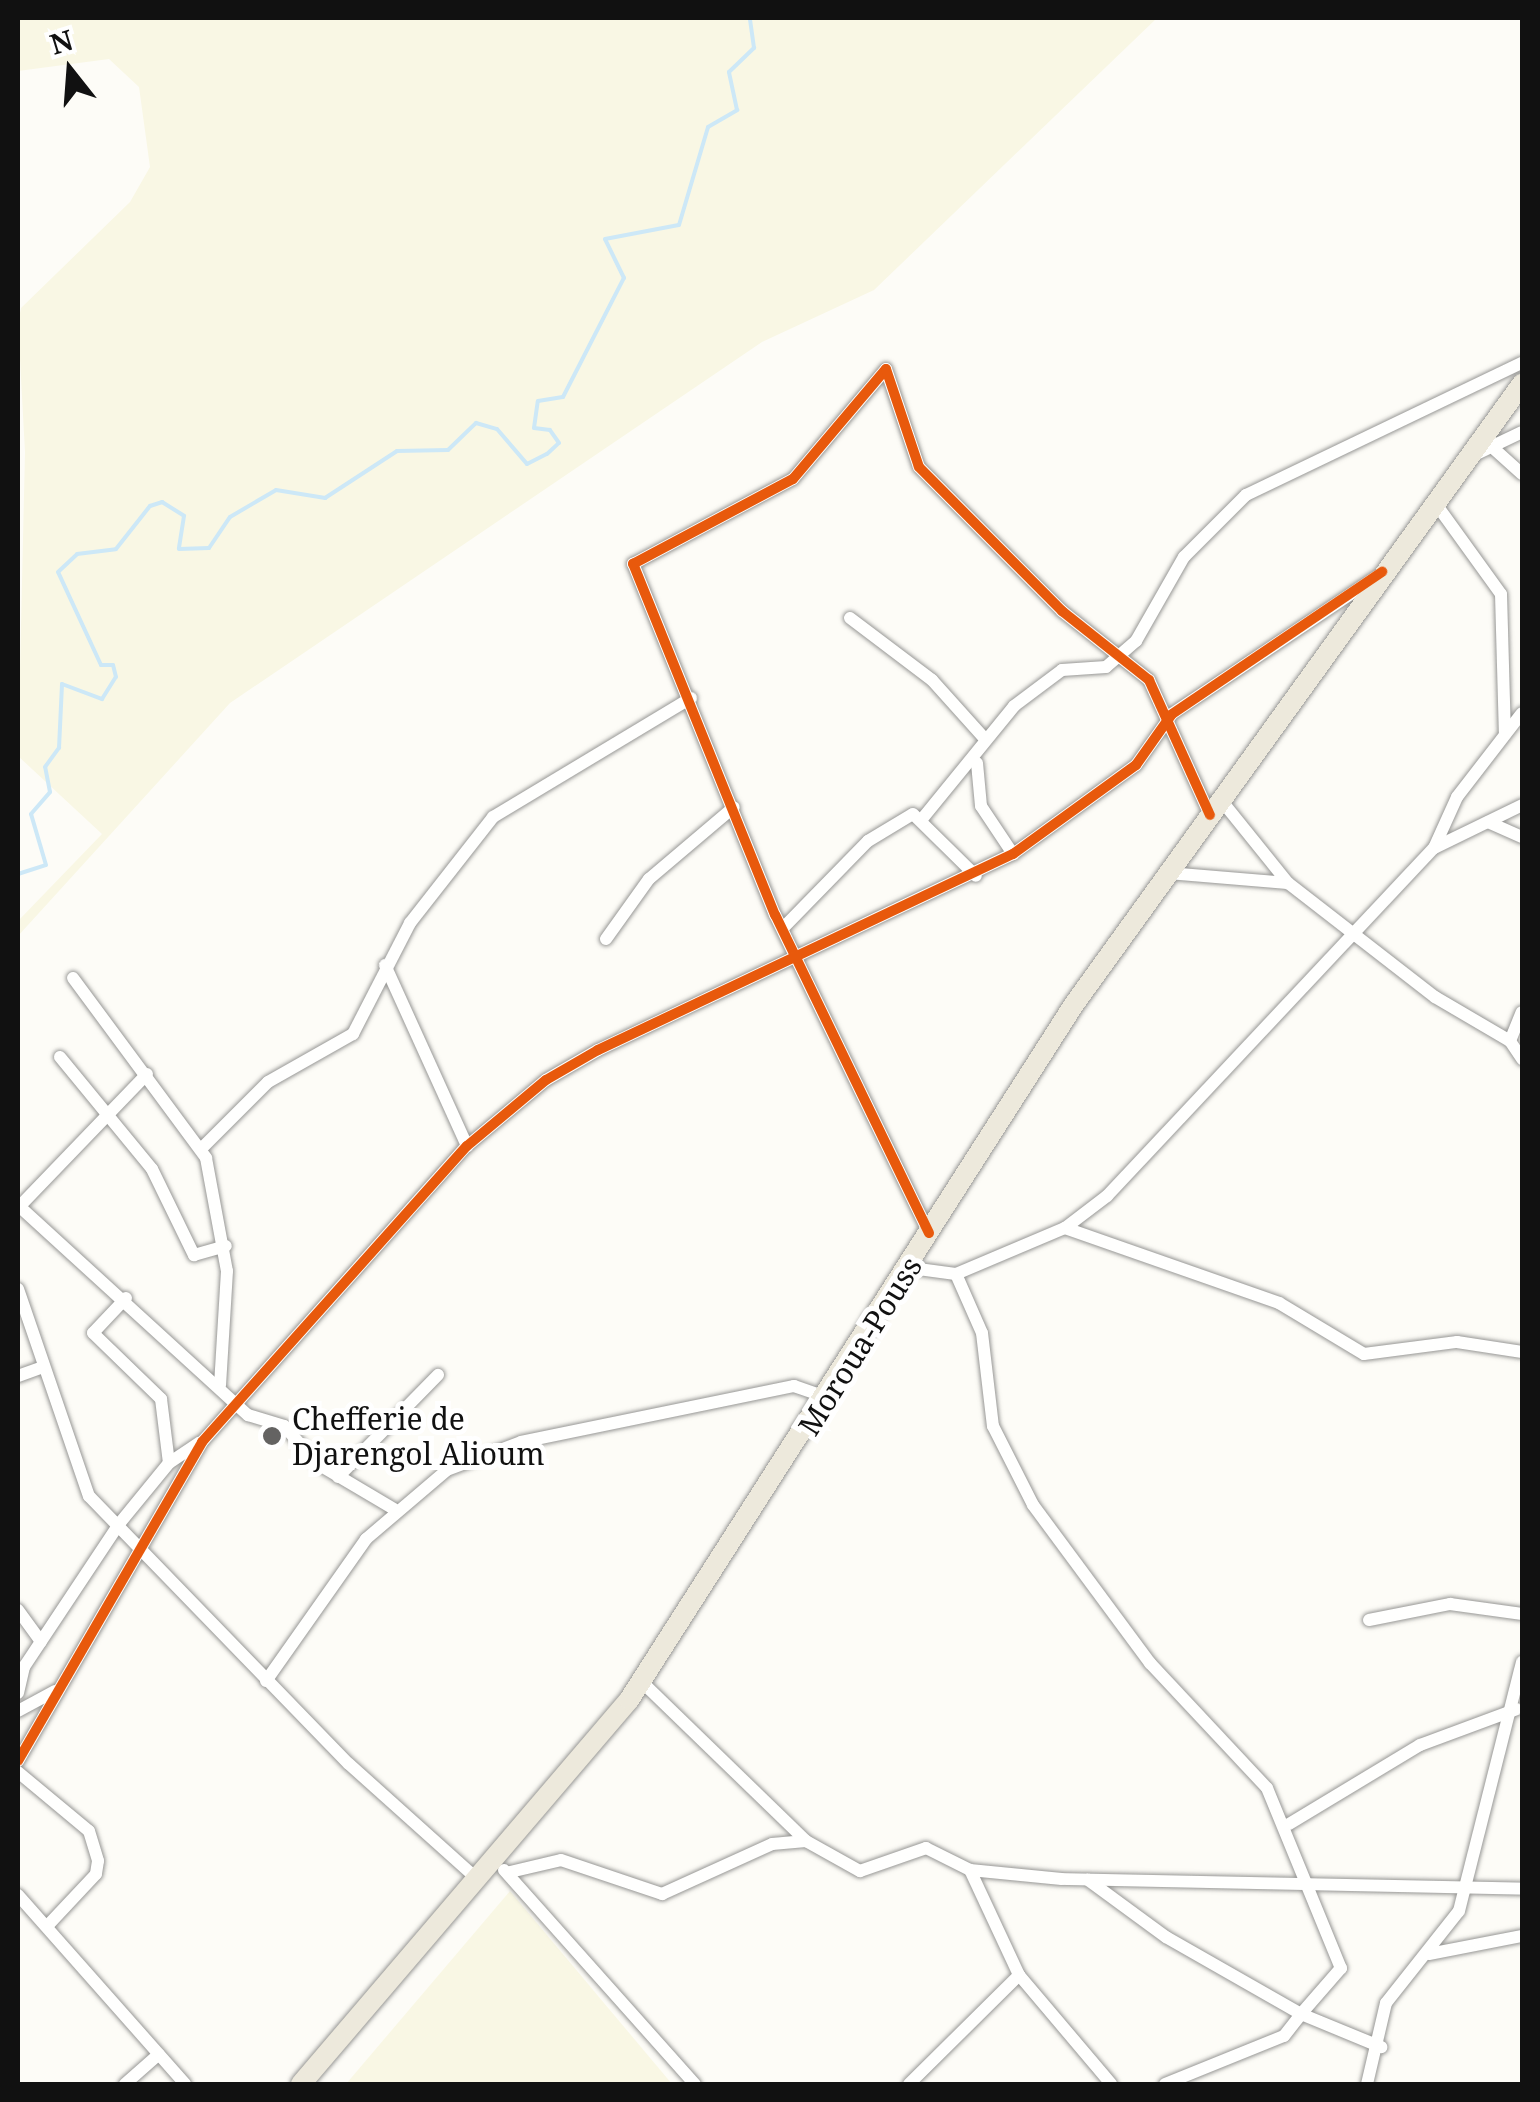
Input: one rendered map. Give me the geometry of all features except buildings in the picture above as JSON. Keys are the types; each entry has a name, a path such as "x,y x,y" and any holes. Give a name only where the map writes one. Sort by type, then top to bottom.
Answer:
{"main road":[{"name":"Moroua-Pouss","path":"301,2084 641,1681 830,1399 930,1233 1168,873 1382,572 1522,384"}],"street":[{"path":"1014,854 981,806 977,763 984,738 1054,674 1118,658 1184,557 1246,495 1522,362"},
{"path":"930,1233 784,927 633,564 793,479 886,369 919,467 1172,714 1176,748 1215,808 1288,883 1356,931 1434,997 1510,1041 1522,1059"},
{"path":"1470,457 1522,432"},
{"path":"1492,447 1522,474"},
{"path":"1436,504 1501,594 1504,736"},
{"path":"18,1761 202,1442 467,1146 559,1072 976,876 1014,854 1136,764 1172,714 1382,572"},
{"path":"850,618 932,680 984,738"},
{"path":"202,1148 268,1082 353,1034 385,965 494,818 691,698"},
{"path":"911,1268 956,1274 1065,1228 1117,1187 1434,848 1457,797 1522,713"},
{"path":"922,819 977,763"},
{"path":"606,940 649,879 734,806"},
{"path":"1434,848 1522,806"},
{"path":"784,927 877,834 913,814 976,876"},
{"path":"1488,822 1522,837"},
{"path":"1168,873 1288,883"},
{"path":"385,965 467,1146"},
{"path":"73,978 202,1148 226,1246 220,1385"},
{"path":"1510,1041 1522,1012"},
{"path":"60,1056 166,1190 194,1254 226,1246"},
{"path":"147,1074 19,1208 126,1298 237,1403 284,1426 338,1477 394,1510"},
{"path":"1065,1228 1279,1303 1364,1354 1447,1342 1522,1352"},
{"path":"956,1274 982,1332 993,1426 1032,1505 1150,1663 1289,1824 1342,1966 1284,2036 1165,2084"},
{"path":"18,1288 79,1480 141,1542 266,1681 483,1872 510,1872 561,1860 662,1894 772,1844 806,1841"},
{"path":"126,1298 93,1333 162,1398 168,1463"},
{"path":"18,1376 43,1367"},
{"path":"338,1477 438,1375"},
{"path":"266,1681 394,1510 447,1470 520,1442 794,1386 830,1399"},
{"path":"18,1692 41,1642 120,1524 168,1463 202,1442"},
{"path":"1370,1620 1450,1604 1522,1614"},
{"path":"18,1610 41,1642"},
{"path":"1366,2084 1381,2047 1386,2004 1429,1954 1465,1891 1518,1708 1522,1662"},
{"path":"641,1681 806,1841 860,1870 926,1848 970,1870 1088,1880 1316,1888 1522,1889"},
{"path":"18,1711 58,1690"},
{"path":"1289,1824 1420,1745 1518,1708"},
{"path":"18,1772 89,1830 98,1861 96,1874 49,1924"},
{"path":"970,1870 1019,1975 1111,2084"},
{"path":"510,1872 695,2084"},
{"path":"1088,1880 1166,1937 1301,2014 1381,2047"},
{"path":"18,1895 49,1924 185,2084"},
{"path":"1429,1954 1522,1936"},
{"path":"909,2084 1019,1975"},
{"path":"125,2084 159,2054"}],"shaded area":[{"path":"18,18 1157,18 874,290 762,342 230,703 18,936 18,921 102,834 18,756 25,452 18,323 21,308 130,202 150,167 139,87 109,59 18,71"},
{"path":"510,1891 672,2084 346,2084"}],"waterway":[{"path":"18,874 46,865 31,814 50,792 45,767 59,748 62,684 102,699 116,677 113,665 101,665 58,572 77,554 116,549 150,506 162,502 184,516 179,549 209,548 230,517 276,490 325,498 397,451 448,450 476,423 497,429 527,464 547,454 559,443 550,430 534,428 538,401 563,397 624,278 605,239 679,225 708,127 737,110 729,72 754,48 750,18"}],"cycle path":[{"path":"929,1233 775,915 633,564 793,479 886,369 919,467 1062,611 1149,680 1210,815"},
{"path":"18,1761 202,1442 467,1146 546,1080 598,1050 1013,854 1136,765 1172,714 1382,572"}],"place":[{"name":"Chefferie de Djarengol Alioum","path":"272,1436"}]}
